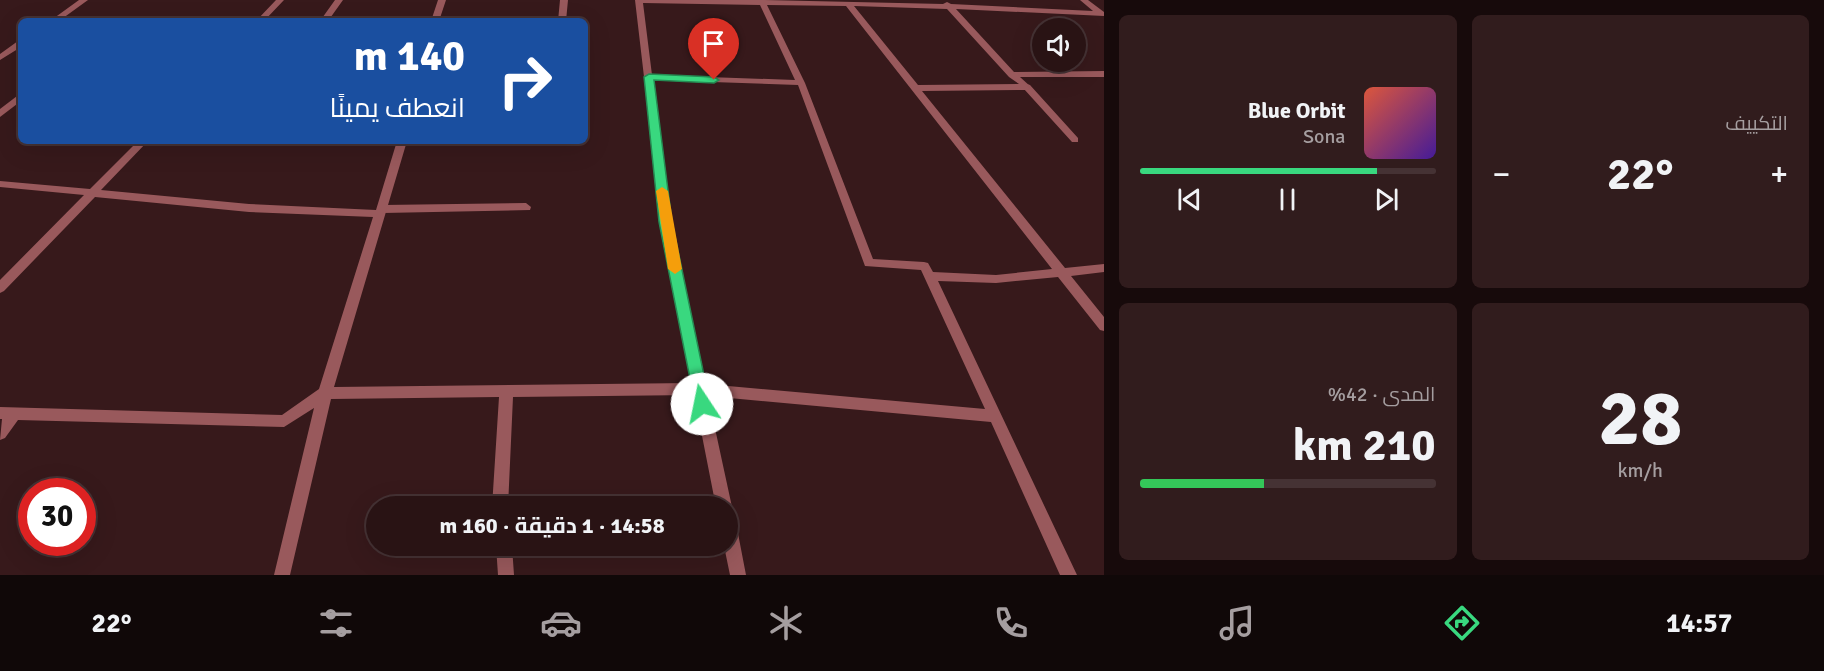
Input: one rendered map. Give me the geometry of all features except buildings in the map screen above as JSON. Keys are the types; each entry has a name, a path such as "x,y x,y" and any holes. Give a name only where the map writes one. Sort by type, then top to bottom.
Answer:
{"street":[{"path":"58,18 84,0"},
{"path":"263,18 280,0"},
{"path":"326,18 339,0"},
{"path":"436,18 442,0"},
{"path":"562,18 564,0"},
{"path":"1084,0 1102,13"},
{"path":"722,496 666,222 639,1 946,3 1102,13"},
{"path":"761,1 801,83 869,263 924,266 1069,575"},
{"path":"854,3 915,88 1104,326"},
{"path":"946,3 1075,140"},
{"path":"0,46 18,46"},
{"path":"0,58 18,47"},
{"path":"1012,75 1104,74"},
{"path":"649,77 801,83"},
{"path":"915,88 1027,87"},
{"path":"0,114 18,99"},
{"path":"0,288 140,144"},
{"path":"282,575 325,393 401,144"},
{"path":"0,184 95,191 249,208 382,211 526,207"},
{"path":"930,276 996,279 1104,268"},
{"path":"0,433 7,414 284,422 325,393 699,389 993,416"},
{"path":"501,496 506,392"},
{"path":"505,556 506,575"},
{"path":"734,556 738,575"}],"slow traffic":[{"path":"662,191 675,269"}],"route":[{"path":"702,404 666,222 649,77 714,80"}]}
